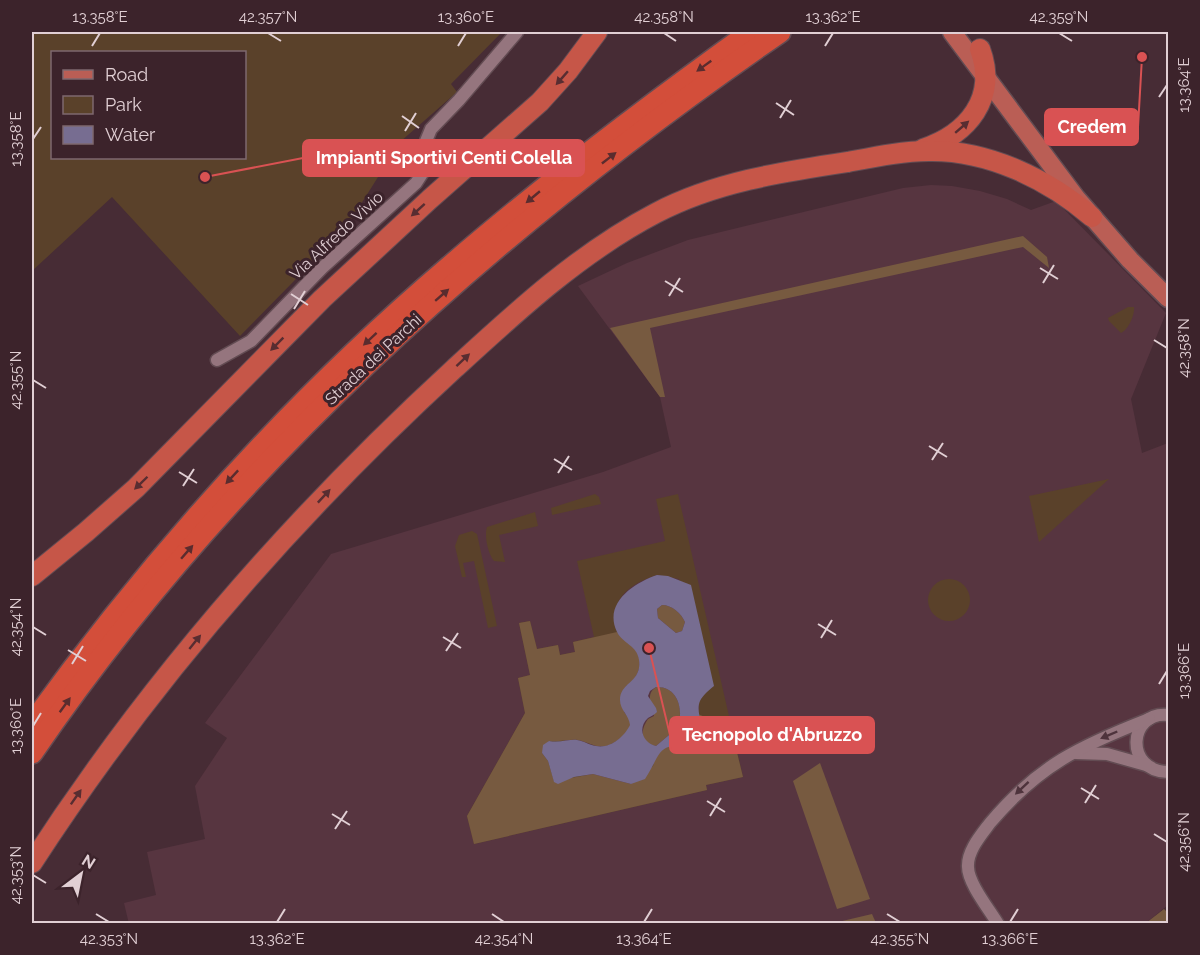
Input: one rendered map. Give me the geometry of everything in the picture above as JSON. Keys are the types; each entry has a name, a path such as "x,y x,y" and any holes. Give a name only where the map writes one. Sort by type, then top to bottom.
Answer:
{"highway":[{"path":"32,576 136,488 322,299 540,102 568,71 597,32"},
{"name":"Strada dei Parchi","path":"32,724 112,616 197,516 276,430 366,342 448,267 565,171 751,32"},
{"name":"Strada dei Parchi","path":"32,753 88,674 176,565 249,483 345,384 449,288 559,196 780,32"},
{"path":"911,152 935,144 966,125 977,110 983,93 985,76 985,66 980,49"},
{"path":"32,863 93,772 146,703 232,597 296,527 356,463 492,334 553,282 625,230 664,208 731,184 778,173 911,152 946,151 996,161 1014,168 1054,190 1092,217"}],"main road":[{"path":"952,32 1092,217 1137,268 1168,298"},
{"path":"967,32 1109,223 1168,286"}],"street":[{"name":"Via Alfredo Vivio","path":"217,360 250,341 322,268 416,183 427,166 426,141 431,129 517,32"},
{"path":"998,924 971,879 968,868 969,857 975,844 1010,799 1032,779 1069,753 1156,716 1168,715"},
{"path":"1146,765 1140,758 1136,741 1143,725 1149,719"},
{"path":"1069,753 1107,754 1166,773"}],"shaded area":[{"path":"931,185 980,191 1007,199 1031,210 1056,201 1166,313 1131,399 1142,453 1168,443 1168,905 1146,923 129,924 124,903 156,895 147,852 205,839 195,786 227,738 205,723 331,554 603,472 671,447 660,397 578,286 627,263 688,240 903,188"},
{"path":"1023,236 1047,257 1049,268 1023,247 650,328 665,397 660,397 610,328"},
{"path":"662,605 673,608 681,616 685,622 682,631 676,633 658,618 657,609"},
{"path":"530,621 537,649 558,645 560,655 575,652 573,642 617,632 633,647 638,654 640,664 634,679 626,686 624,712 630,719 627,732 606,746 595,746 578,740 549,741 542,753 548,761 554,781 593,774 631,784 653,766 656,755 665,746 677,744 702,728 698,714 731,728 743,777 706,785 707,790 474,844 467,816 525,713 518,678 530,675 519,623"},
{"path":"656,687 671,691 676,697 679,703 680,719 675,734 669,735 656,746 644,739 643,732 648,719 654,716 650,697"},
{"path":"820,763 870,899 837,909 793,781"},
{"path":"1164,909 1168,913 1168,923 1146,923"},
{"path":"872,914 876,923 838,923 838,922"}],"green space":[{"path":"32,32 502,32 451,84 457,92 400,142 346,228 240,336 112,197 32,271"},
{"path":"1128,307 1134,307 1133,314 1128,326 1121,333 1108,318"},
{"path":"1109,479 1039,542 1029,496"},
{"path":"595,494 599,497 601,504 552,515 551,508"},
{"path":"678,494 743,777 706,785 707,790 474,844 467,816 525,713 518,678 530,675 519,623 530,621 537,649 558,645 560,655 575,652 573,642 594,637 577,561 665,541 656,499","holes":["657,575 679,579 705,693 699,701 698,714 631,784 549,769 619,635 616,613 622,596 636,584"]},
{"path":"535,512 538,526 499,535 505,562 494,561 487,545 487,527"},
{"path":"472,531 477,534 497,626 488,628 474,561 463,563 466,577 462,577 455,546 459,535"},
{"path":"949,579 964,585 970,600 964,615 949,621 934,615 928,600 934,585"}],"water":[{"path":"657,575 668,576 691,585 714,686 700,701 702,735 696,743 662,750 645,779 631,784 593,774 574,777 558,784 554,782 548,761 542,753 543,745 549,741 574,740 596,746 606,746 620,738 630,725 620,700 623,689 637,673 639,660 636,651 617,632 614,612 623,596","holes":["662,605 673,608 681,616 685,622 682,631 676,633 658,618 657,609","656,687 671,691 679,703 680,711 675,734 669,735 656,746 648,742 642,730 648,718 657,712 648,696 650,691"]}],"place":[{"name":"Credem","path":"1142,57"},
{"name":"Impianti Sportivi Centi Colella","path":"205,177"},
{"name":"Tecnopolo d'Abruzzo","path":"649,648"}]}
